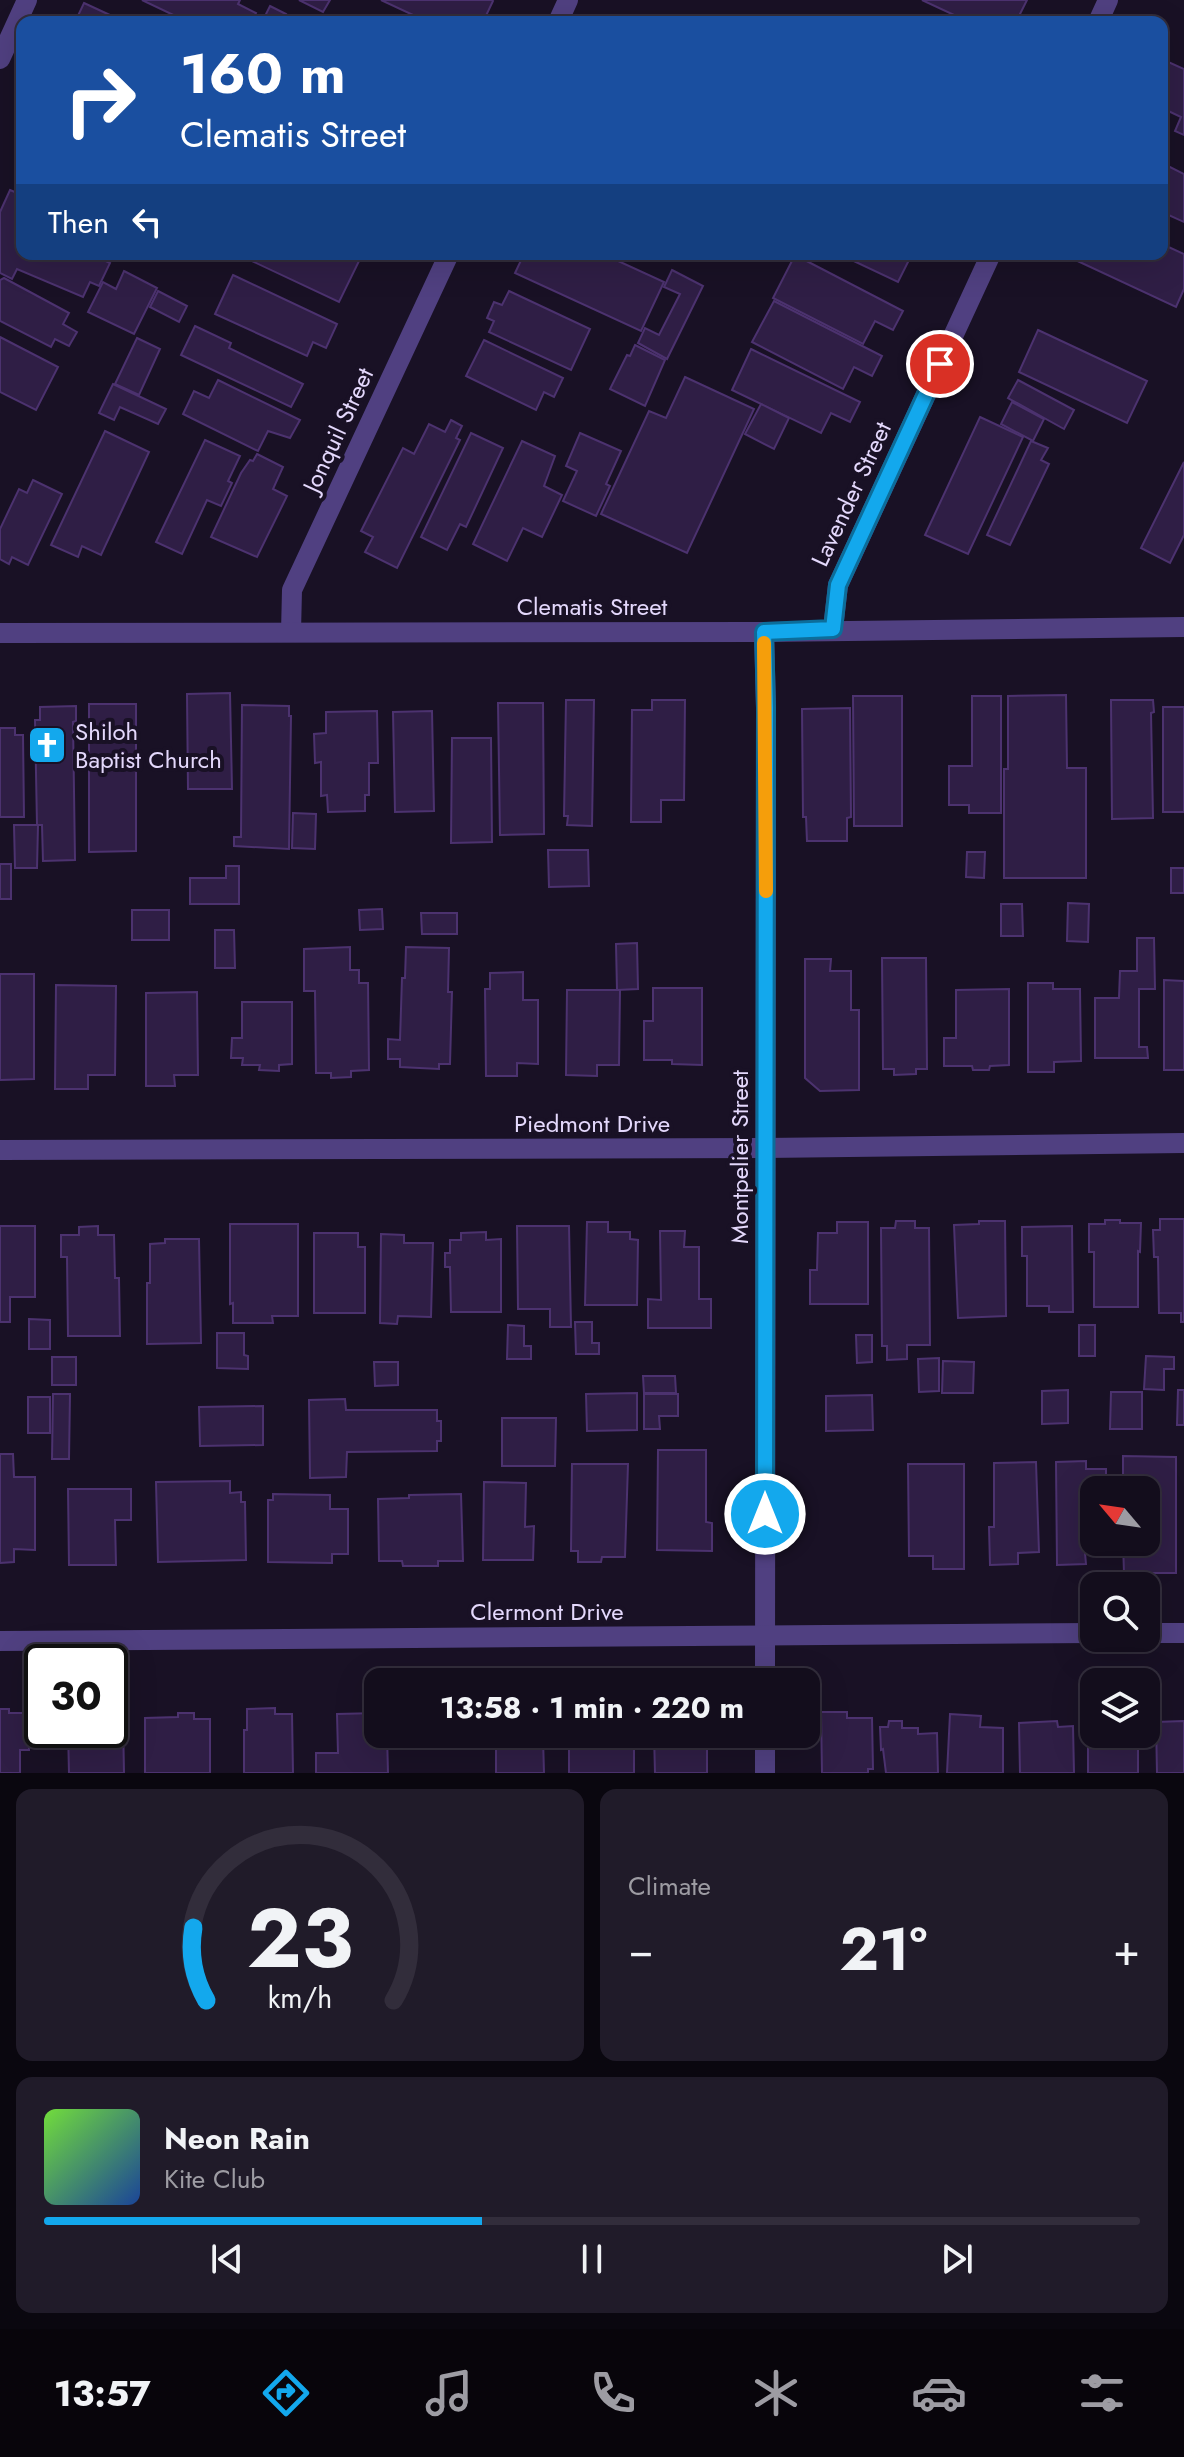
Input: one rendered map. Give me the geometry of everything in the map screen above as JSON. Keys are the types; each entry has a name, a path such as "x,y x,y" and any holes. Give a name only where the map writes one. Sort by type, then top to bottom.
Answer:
{"street":[{"path":"0,59 16,24"},
{"name":"Jonquil Street","path":"291,632 292,590 446,260"},
{"name":"Lavender Street","path":"833,629 838,585 988,260"},
{"name":"Clematis Street","path":"0,633 764,632 1184,627"},
{"name":"Montpelier Street","path":"764,632 765,1668"},
{"name":"Piedmont Drive","path":"0,1150 765,1148 1184,1143"},
{"name":"Clermont Drive","path":"0,1641 1080,1633"},
{"path":"1160,1633 1184,1633"},
{"path":"765,1748 765,1773"}],"building":[{"path":"142,0 240,0 238,4 256,13 255,16 175,16"},
{"path":"299,0 330,0 323,12"},
{"path":"381,0 493,1 486,16 415,16"},
{"path":"922,0 1027,0 1019,16 956,16"},
{"path":"84,3 112,16 78,16"},
{"path":"270,6 286,14 285,16 265,16"},
{"path":"1168,62 1184,69 1184,135 1175,131 1181,117 1168,111"},
{"path":"1168,166 1184,174 1184,222 1168,215"},
{"path":"10,190 16,192 16,260 104,260 110,263 99,286 90,282 83,297 17,269 12,279 0,273 0,212"},
{"path":"1168,247 1184,254 1184,289 1176,307 1075,260 1168,260"},
{"path":"250,260 360,260 339,302"},
{"path":"521,260 616,260 664,282 641,331 515,273"},
{"path":"792,260 805,260 903,311 893,330 875,321 863,344 773,298"},
{"path":"852,260 909,260 898,282"},
{"path":"672,270 703,286 667,359 638,343 645,328 659,335 680,294 664,287"},
{"path":"124,271 157,288 134,334 88,312 103,282 116,289"},
{"path":"233,275 337,324 326,348 313,342 307,356 215,314"},
{"path":"4,278 69,313 63,324 77,332 69,346 55,339 51,347 0,321 0,280"},
{"path":"158,291 187,306 179,322 150,307"},
{"path":"509,291 590,329 571,370 489,332 494,321 487,318 494,302 502,305"},
{"path":"774,301 882,356 872,376 854,367 843,389 752,342"},
{"path":"195,326 231,343 229,348 303,384 291,407 181,355"},
{"path":"1038,330 1147,381 1127,423 1019,372"},
{"path":"0,337 58,367 36,410 0,392"},
{"path":"137,338 160,349 139,395 115,384"},
{"path":"484,340 563,378 554,397 544,392 536,410 466,376"},
{"path":"635,345 665,360 645,406 610,389"},
{"path":"751,349 860,402 850,422 831,413 821,433 732,390"},
{"path":"685,377 754,409 687,553 601,514 649,411 666,418"},
{"path":"218,380 300,420 290,438 268,431 258,451 183,414 194,391 209,398"},
{"path":"1018,380 1074,410 1064,429 1008,398"},
{"path":"113,384 166,409 158,424 120,407 114,420 99,413"},
{"path":"1012,402 1044,419 1033,441 1001,424"},
{"path":"761,404 789,418 774,449 745,434"},
{"path":"980,417 1023,437 968,554 925,535"},
{"path":"451,420 462,426 456,438 460,440 397,568 365,552 373,537 361,531 403,448 414,454 429,424 445,432"},
{"path":"105,431 149,452 101,555 82,546 78,557 51,545"},
{"path":"471,433 503,448 466,527 460,524 447,550 421,537"},
{"path":"580,433 621,451 596,516 563,501 577,471 566,466"},
{"path":"205,440 240,456 221,506 207,500 182,554 156,542"},
{"path":"522,441 555,456 544,486 562,495 542,537 523,528 507,561 473,544"},
{"path":"1031,441 1048,448 1041,460 1049,464 1010,545 987,535"},
{"path":"257,454 283,467 273,489 287,496 257,557 211,537 241,473"},
{"path":"1184,462 1184,535 1170,563 1141,548"},
{"path":"33,480 62,494 28,565 12,557 9,564 0,559 0,529 19,489 27,493"},
{"path":"230,693 232,789 188,789 187,694"},
{"path":"1066,695 1067,768 1086,768 1086,878 1004,878 1008,696"},
{"path":"853,696 902,696 902,826 854,826"},
{"path":"972,696 1001,696 1001,813 969,813 969,805 949,805 949,766 972,766"},
{"path":"566,700 594,700 592,826 567,825 568,816 564,816"},
{"path":"652,700 685,700 684,800 661,800 661,822 631,822 632,710 652,710"},
{"path":"1111,700 1153,700 1153,818 1112,819"},
{"path":"498,703 543,703 544,834 500,835"},
{"path":"89,704 136,704 136,851 89,852"},
{"path":"242,705 289,706 289,849 234,846 234,837 241,837"},
{"path":"76,706 76,721 73,722 75,860 43,861 42,825 37,825 35,720 40,720 40,707"},
{"path":"1163,707 1184,707 1184,812 1163,812"},
{"path":"850,708 851,817 847,818 847,841 807,841 806,817 803,817 802,709"},
{"path":"377,711 378,763 369,763 369,795 365,795 365,811 328,812 327,795 321,796 321,762 315,763 314,734 326,733 326,712"},
{"path":"432,711 434,811 395,812 393,712"},
{"path":"0,728 15,728 15,735 23,735 24,817 0,817"},
{"path":"452,738 491,738 492,842 451,843"},
{"path":"293,813 316,814 315,849 292,848"},
{"path":"14,825 38,825 37,868 15,868"},
{"path":"548,850 588,850 589,886 549,887"},
{"path":"967,852 985,852 984,878 966,877"},
{"path":"0,864 11,864 11,899 0,899"},
{"path":"226,866 239,866 239,904 190,904 190,878 226,878"},
{"path":"1171,868 1184,868 1184,893 1171,893"},
{"path":"1068,903 1089,904 1088,942 1067,941"},
{"path":"1001,904 1022,904 1023,936 1001,936"},
{"path":"382,909 383,929 360,930 359,910"},
{"path":"132,910 169,910 169,940 132,940"},
{"path":"421,913 457,913 457,934 422,934"},
{"path":"215,930 234,930 235,968 215,968"},
{"path":"1137,938 1154,938 1155,989 1139,989 1139,1047 1147,1047 1148,1058 1095,1058 1095,998 1119,998 1120,971 1137,971"},
{"path":"637,943 638,989 617,990 616,944"},
{"path":"350,947 350,970 359,970 359,983 368,983 369,1070 351,1071 351,1077 331,1078 331,1073 316,1073 315,991 304,991 304,949"},
{"path":"406,947 449,948 448,992 452,992 450,1064 439,1064 439,1069 400,1067 400,1059 388,1059 388,1039 400,1040"},
{"path":"882,958 926,958 927,1069 916,1069 916,1074 894,1075 894,1069 883,1069"},
{"path":"805,959 831,959 830,971 851,971 851,1010 859,1010 859,1090 820,1091 805,1078"},
{"path":"523,972 523,1000 538,1000 538,1064 517,1063 517,1076 486,1076 485,989 490,989 490,973"},
{"path":"0,974 34,974 34,1079 0,1080"},
{"path":"1164,980 1184,981 1184,1070 1164,1070"},
{"path":"1028,983 1053,983 1053,989 1080,989 1081,1061 1054,1062 1054,1072 1028,1072"},
{"path":"56,985 116,986 115,1075 88,1075 88,1089 55,1089"},
{"path":"653,988 702,988 702,1065 672,1064 672,1060 644,1060 644,1021 653,1021"},
{"path":"1009,989 1009,1065 990,1066 989,1070 973,1070 972,1066 944,1066 944,1038 956,1038 956,990"},
{"path":"567,990 620,990 619,1065 597,1065 597,1076 566,1075"},
{"path":"197,992 198,1075 174,1075 175,1086 146,1086 146,993"},
{"path":"242,1002 292,1002 292,1064 279,1065 279,1071 259,1070 260,1065 242,1065 243,1058 231,1058 232,1038 242,1038"},
{"path":"1160,1219 1184,1219 1184,1322 1181,1322 1181,1313 1159,1313 1158,1257 1154,1257 1153,1230 1160,1230"},
{"path":"1105,1220 1141,1223 1138,1307 1094,1307 1094,1252 1089,1252 1089,1224 1105,1224"},
{"path":"896,1221 915,1221 915,1228 929,1228 930,1345 907,1345 907,1359 887,1360 887,1346 882,1346 881,1228 895,1228"},
{"path":"979,1221 1005,1221 1006,1316 958,1318 954,1225 979,1224"},
{"path":"587,1222 608,1222 608,1232 630,1232 630,1239 638,1240 637,1305 585,1305"},
{"path":"837,1222 868,1222 868,1304 810,1304 810,1270 817,1270 818,1233 837,1233"},
{"path":"230,1224 298,1224 298,1316 272,1316 273,1323 233,1323 233,1303 230,1304"},
{"path":"0,1226 35,1226 35,1297 10,1297 10,1322 0,1322"},
{"path":"98,1226 98,1235 114,1235 115,1278 119,1278 120,1336 68,1336 67,1257 61,1257 61,1235 79,1235 79,1227"},
{"path":"517,1226 569,1226 571,1327 550,1327 550,1309 518,1309"},
{"path":"1072,1226 1073,1312 1049,1312 1049,1306 1027,1306 1027,1256 1022,1256 1022,1227"},
{"path":"660,1231 685,1231 684,1247 699,1247 699,1299 711,1299 711,1328 648,1328 648,1299 661,1300"},
{"path":"486,1232 486,1240 501,1239 501,1312 451,1312 450,1267 445,1267 445,1253 450,1253 450,1240 461,1240 461,1233"},
{"path":"314,1233 358,1233 358,1247 365,1247 365,1313 314,1313"},
{"path":"381,1234 404,1235 404,1243 433,1243 431,1317 398,1316 397,1324 380,1323"},
{"path":"165,1239 199,1239 201,1343 147,1344 150,1244 165,1243"},
{"path":"29,1319 50,1320 50,1349 29,1349"},
{"path":"575,1322 592,1322 592,1343 599,1343 599,1354 576,1354"},
{"path":"508,1325 524,1326 524,1346 531,1346 531,1359 507,1359"},
{"path":"1079,1325 1095,1325 1095,1356 1079,1356"},
{"path":"217,1333 244,1333 244,1355 248,1356 248,1369 217,1368"},
{"path":"856,1335 872,1335 872,1362 857,1363"},
{"path":"1146,1356 1174,1357 1174,1369 1164,1369 1164,1390 1144,1389"},
{"path":"52,1357 76,1357 76,1385 52,1385"},
{"path":"939,1358 939,1391 919,1392 918,1359"},
{"path":"943,1361 974,1362 973,1393 942,1393"},
{"path":"374,1362 398,1362 398,1385 375,1386"},
{"path":"643,1376 675,1376 676,1393 644,1393"},
{"path":"1068,1390 1068,1423 1042,1424 1042,1391"},
{"path":"1178,1390 1184,1390 1184,1425 1177,1425"},
{"path":"1111,1392 1142,1392 1142,1429 1110,1429"},
{"path":"637,1393 637,1430 587,1431 586,1394"},
{"path":"53,1394 70,1394 69,1459 52,1459"},
{"path":"644,1394 678,1394 678,1416 659,1416 660,1429 644,1429"},
{"path":"872,1395 873,1430 826,1431 826,1396"},
{"path":"28,1397 50,1397 50,1433 28,1433"},
{"path":"345,1399 346,1410 437,1410 437,1421 441,1421 441,1441 437,1441 437,1451 347,1452 346,1477 310,1478 309,1400"},
{"path":"263,1406 263,1445 200,1446 199,1407"},
{"path":"502,1418 556,1418 555,1466 502,1466"},
{"path":"658,1450 706,1450 706,1522 712,1523 712,1551 657,1550"},
{"path":"0,1454 13,1454 14,1477 35,1477 35,1550 14,1549 14,1562 0,1563"},
{"path":"1123,1456 1176,1457 1176,1573 1124,1572 1123,1556 1160,1556 1160,1476 1123,1476"},
{"path":"1086,1461 1086,1469 1106,1469 1106,1476 1080,1476 1080,1556 1085,1556 1086,1564 1057,1565 1056,1462"},
{"path":"1036,1462 1039,1552 1018,1553 1018,1564 990,1565 989,1527 994,1527 994,1463"},
{"path":"572,1464 628,1464 625,1557 602,1557 601,1562 578,1562 578,1551 571,1551"},
{"path":"908,1464 964,1464 964,1569 933,1569 933,1556 909,1556"},
{"path":"230,1481 230,1493 241,1492 241,1502 245,1502 246,1560 158,1562 156,1482"},
{"path":"484,1482 526,1483 525,1527 534,1526 533,1560 483,1560"},
{"path":"68,1489 131,1489 131,1520 115,1520 116,1565 69,1565"},
{"path":"273,1494 330,1495 330,1509 348,1509 348,1554 332,1554 332,1563 268,1562 268,1500 273,1500"},
{"path":"461,1494 463,1561 438,1561 438,1566 403,1566 402,1561 379,1561 378,1499"},
{"path":"275,1708 275,1714 292,1714 293,1773 244,1773 247,1709"},
{"path":"0,1709 9,1709 9,1713 24,1713 24,1748 29,1750 20,1750 20,1773 0,1773"},
{"path":"821,1712 847,1712 847,1718 872,1718 873,1769 868,1769 868,1773 822,1773"},
{"path":"178,1713 194,1713 194,1719 210,1719 210,1773 145,1773 145,1718 178,1717"},
{"path":"364,1713 364,1748 387,1748 388,1773 316,1773 316,1753 338,1753 337,1714"},
{"path":"950,1714 981,1716 980,1727 1003,1728 1003,1773 947,1773"},
{"path":"889,1721 902,1721 902,1728 918,1728 918,1734 937,1733 938,1773 886,1773 880,1727 888,1727"},
{"path":"1057,1721 1058,1727 1073,1726 1074,1773 1020,1773 1019,1723"},
{"path":"1184,1721 1184,1773 1157,1773 1160,1722"},
{"path":"68,1748 124,1748 124,1773 69,1773"},
{"path":"496,1748 543,1748 544,1773 496,1773"},
{"path":"569,1748 634,1748 634,1773 569,1773"},
{"path":"654,1748 707,1748 707,1773 655,1773"},
{"path":"1088,1748 1138,1748 1138,1773 1088,1773"}],"slow traffic":[{"path":"764,643 766,891"}],"place":[{"name":"Shiloh Baptist Church","path":"47,745"}],"route":[{"path":"765,1514 764,632 833,629 838,585 940,364"}]}
